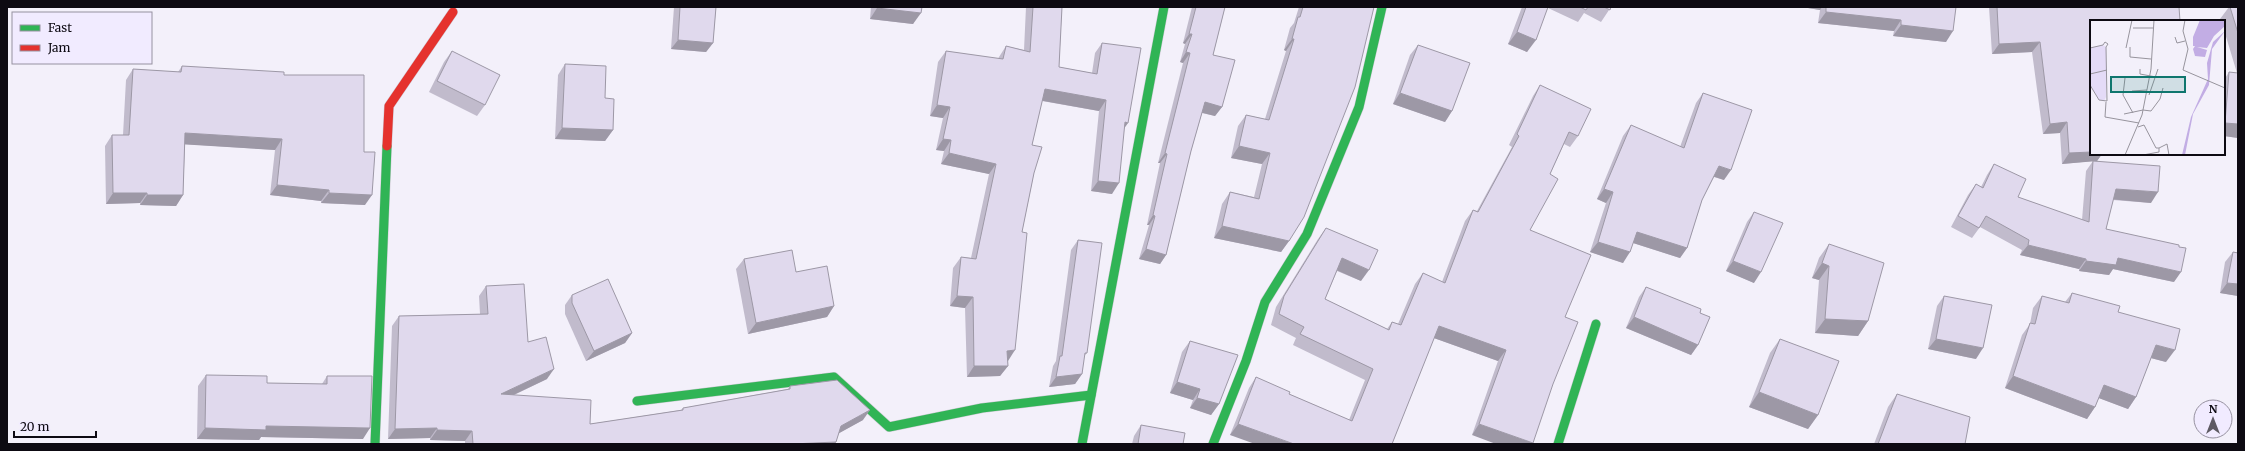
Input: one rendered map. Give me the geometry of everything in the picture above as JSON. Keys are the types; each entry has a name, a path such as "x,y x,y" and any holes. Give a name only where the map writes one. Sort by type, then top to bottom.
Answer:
{"street":[{"path":"1082,444 1164,7"},
{"path":"1213,444 1246,361 1265,302 1307,234 1359,107 1382,7"},
{"path":"375,444 390,106 453,12"},
{"path":"1558,444 1596,324"},
{"path":"637,401 834,377 889,427 982,408 1091,395"}],"building":[{"path":"680,7 716,7 713,43 678,40"},
{"path":"877,7 922,7 921,13"},
{"path":"1033,7 1062,7 1059,67 1097,74 1102,43 1141,48 1128,123 1125,122 1119,183 1098,181 1106,100 1045,89 1032,145 1042,147 1034,173 1022,232 1027,233 1015,350 1007,351 1008,366 974,366 973,297 957,296 961,257 976,259 996,164 949,153 951,140 943,139 950,107 937,105 946,51 1003,59 1006,46 1030,52"},
{"path":"1196,7 1225,7 1213,55 1235,60 1222,107 1205,102 1191,151 1166,255 1146,249 1155,216 1153,215 1167,154 1165,153 1190,53 1186,52 1192,34 1189,34"},
{"path":"1303,7 1374,7 1355,87 1304,217 1289,241 1222,226 1230,192 1259,199 1270,153 1239,146 1246,115 1269,120 1294,39 1292,39 1298,17 1300,17"},
{"path":"1526,7 1548,7 1536,40 1517,32"},
{"path":"1580,7 1588,7 1586,10"},
{"path":"1604,7 1611,7 1610,10"},
{"path":"1826,7 1956,7 1953,31 1901,25 1901,20 1826,12"},
{"path":"1997,7 2179,7 2180,20 2090,20 2090,152 2069,153 2067,122 2050,124 2040,42 1999,44"},
{"path":"2230,7 2238,7 2238,33"},
{"path":"1418,45 1470,63 1452,111 1400,93"},
{"path":"452,51 500,75 485,105 437,81"},
{"path":"565,64 606,66 605,98 614,99 613,130 562,128"},
{"path":"182,66 284,72 284,75 364,75 364,152 375,152 372,195 329,193 329,190 277,185 282,139 185,133 183,195 113,193 112,135 129,135 133,69 181,72"},
{"path":"2229,72 2238,73 2238,124 2225,123"},
{"path":"1540,85 1591,109 1578,136 1569,132 1550,174 1558,179 1530,230 1591,255 1565,317 1578,322 1553,384 1533,443 1479,424 1506,350 1439,326 1392,444 1294,444 1238,424 1256,377 1290,392 1289,394 1352,421 1373,369 1300,334 1304,327 1279,314 1284,296 1326,228 1378,250 1369,270 1342,258 1325,299 1389,330 1392,322 1401,325 1423,273 1445,283 1473,210 1478,212 1519,136 1517,134"},
{"path":"1703,93 1752,110 1731,170 1719,166 1702,200 1687,248 1637,232 1630,252 1598,242 1613,192 1604,189 1631,125 1684,148"},
{"path":"2093,161 2160,166 2158,192 2116,189 2106,229 2179,245 2179,247 2186,248 2181,272 2118,258 2116,265 2086,261 2086,259 2028,245 2029,240 1986,216 1979,228 1958,216 1976,184 1983,188 1994,164 2026,179 2018,197 2089,222"},
{"path":"1754,212 1783,223 1761,272 1733,261"},
{"path":"1078,240 1102,243 1087,353 1085,353 1082,374 1056,377 1060,356 1062,356"},
{"path":"1829,244 1884,263 1868,321 1825,319 1829,266 1822,263"},
{"path":"792,250 796,272 827,266 834,306 756,323 744,259"},
{"path":"2233,252 2238,253 2238,284 2227,283"},
{"path":"608,279 632,333 594,351 572,303 572,295"},
{"path":"524,284 528,342 546,337 554,369 501,394 591,400 590,424 683,410 683,408 790,389 790,386 837,380 870,410 841,426 836,442 792,444 473,444 472,431 437,430 437,428 395,429 399,316 488,314 486,286"},
{"path":"1646,287 1701,309 1700,313 1710,317 1698,345 1634,317"},
{"path":"2072,293 2120,306 2118,312 2180,329 2175,350 2156,345 2136,397 2104,385 2095,407 2013,376 2030,323 2035,324 2042,296 2069,303"},
{"path":"1944,296 1992,305 1983,348 1936,339"},
{"path":"1780,339 1839,361 1818,415 1759,392"},
{"path":"1190,341 1238,355 1219,404 1197,398 1200,389 1177,382"},
{"path":"206,375 267,376 267,383 327,384 327,376 372,376 370,428 266,426 266,430 205,428"},
{"path":"1897,394 1970,417 1965,444 1878,444"},
{"path":"1141,425 1185,433 1183,444 1138,444"}],"traffic: fast":[{"path":"1082,444 1164,7"},
{"path":"1213,444 1246,361 1265,302 1307,234 1359,107 1382,7"},
{"path":"375,444 387,146"},
{"path":"1558,444 1596,324"},
{"path":"637,401 834,377 889,427 982,408 1091,395"}],"traffic: jam":[{"path":"387,146 389,106 453,12"}]}
